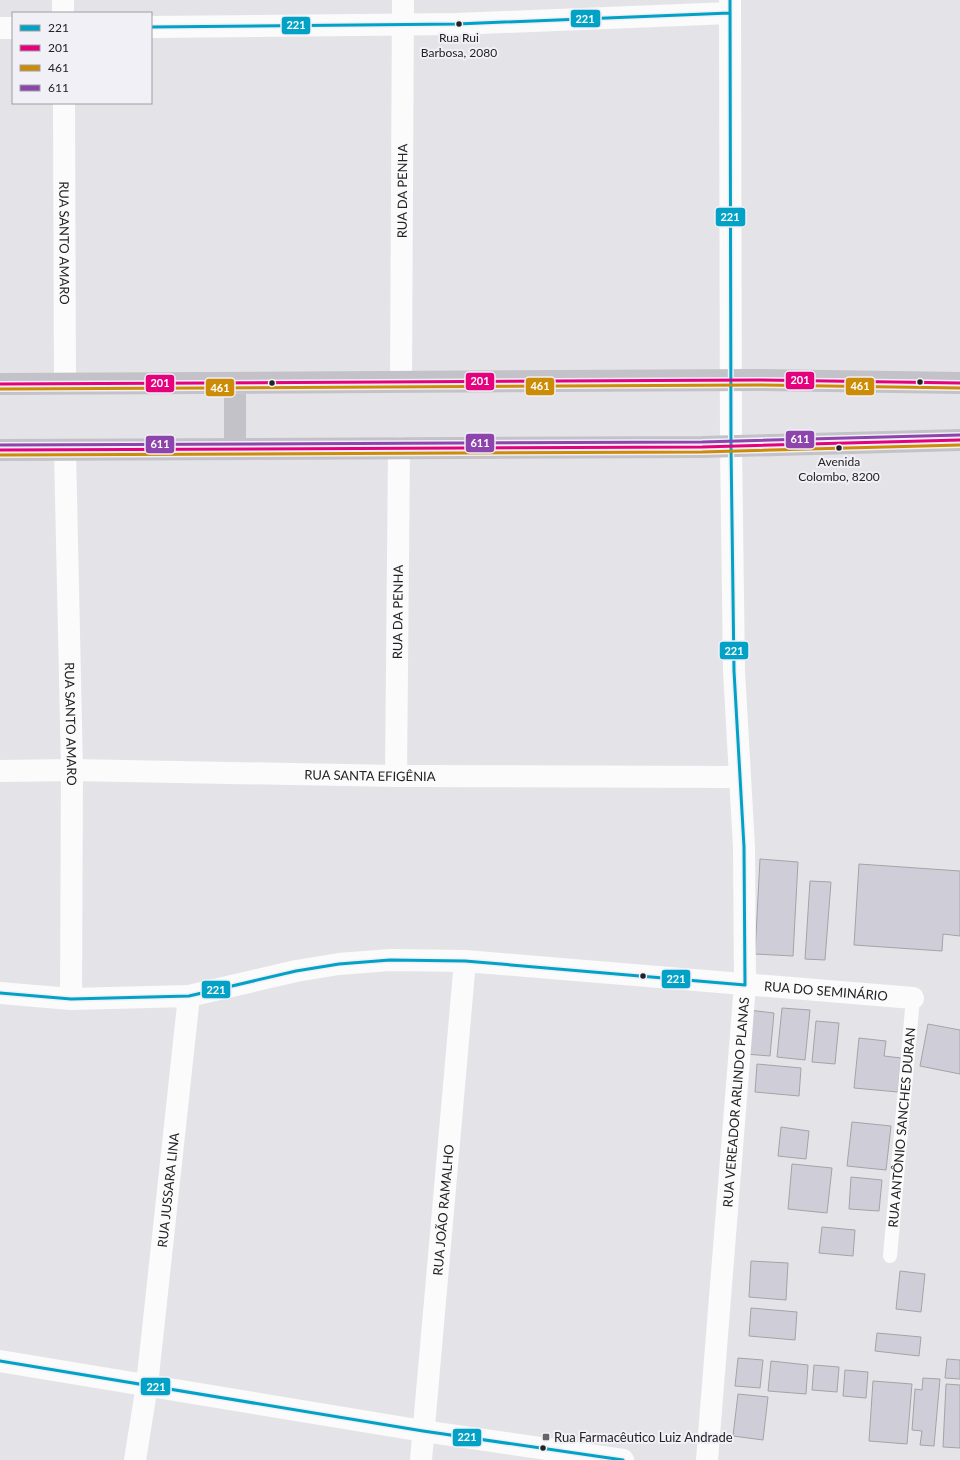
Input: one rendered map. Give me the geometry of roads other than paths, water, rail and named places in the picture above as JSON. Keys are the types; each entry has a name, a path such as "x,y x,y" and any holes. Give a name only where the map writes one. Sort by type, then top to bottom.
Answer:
{"main road":[{"path":"0,384 731,380 960,384"},
{"path":"235,383 235,449"},
{"path":"0,450 731,446 960,440"}],"street":[{"path":"63,0 63,12"},
{"name":"RUA DA PENHA","path":"401,382 403,0"},
{"path":"152,27 402,25 730,6"},
{"name":"RUA VEREADOR ARLINDO PLANAS","path":"706,1460 745,985 744,847 734,671 731,446 730,6"},
{"path":"0,28 12,28"},
{"name":"RUA SANTO AMARO","path":"64,104 65,383"},
{"name":"RUA DA PENHA","path":"396,776 399,448"},
{"name":"RUA SANTO AMARO","path":"65,450 72,770 71,999"},
{"name":"RUA SANTA EFIGÊNIA","path":"0,771 72,770 396,776 740,778"},
{"name":"RUA DO SEMINÁRIO","path":"0,993 71,999 189,996 296,971 339,964 390,960 465,960 745,985 913,998"},
{"name":"RUA JOÃO RAMALHO","path":"421,1460 465,960"},
{"name":"RUA JUSSARA LINA","path":"135,1460 147,1385 189,996"},
{"path":"0,1361 423,1431 623,1460"}],"lane":[{"name":"RUA ANTÔNIO SANCHES DURAN","path":"890,1256 913,998"}],"place":[{"name":"Rua Rui Barbosa, 2080","path":"459,24"},
{"name":"Avenida Colombo, 8200","path":"839,448"},
{"name":"Rua Farmacêutico Luiz Andrade","path":"546,1437"}]}
